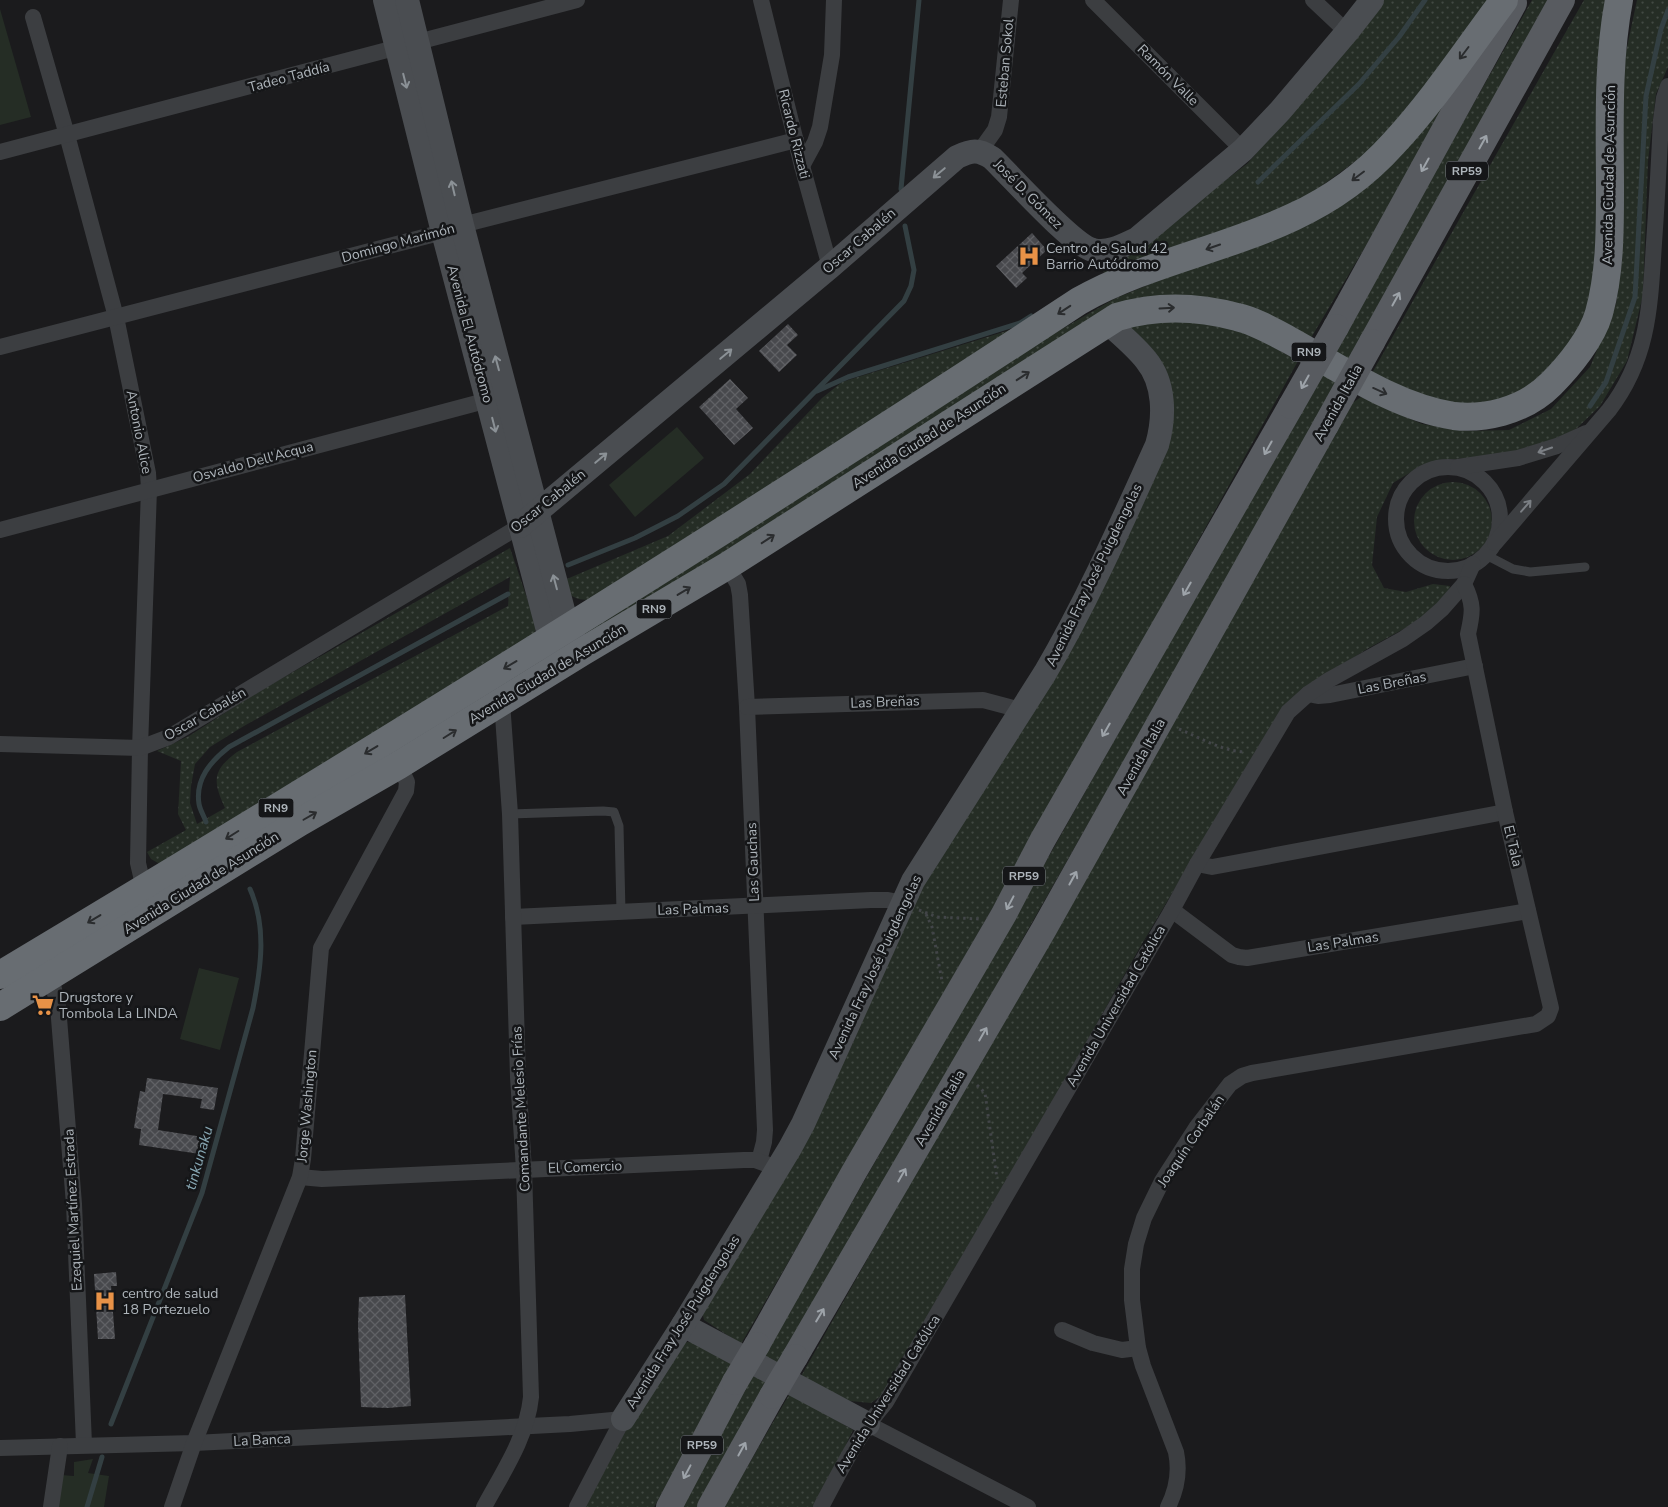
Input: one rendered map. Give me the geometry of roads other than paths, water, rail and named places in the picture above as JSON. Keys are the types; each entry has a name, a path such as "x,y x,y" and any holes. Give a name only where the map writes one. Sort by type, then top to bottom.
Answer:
{"highway":[{"name":"Avenida Ciudad de Asunción","path":"1,972 144,889 600,609 1078,301 1099,289 1133,275 1293,217 1335,193 1363,173 1393,145 1422,110 1504,0"},
{"name":"Avenida Ciudad de Asunción","path":"0,1007 300,822 399,766 582,652 727,566 1117,317 1139,310 1171,307 1202,309 1239,317 1263,327 1378,390 1426,409 1456,416 1491,414 1511,409 1530,400 1545,390 1577,354 1598,315 1603,295 1608,269 1610,242 1610,101 1612,57 1620,0"}],"main road":[{"name":"RP59","path":"669,1507 735,1382 1004,914 1042,841 1336,327 1516,0"},
{"name":"Avenida Italia","path":"710,1507 772,1396 962,1071 1162,721 1562,0"}],"street":[{"name":"Avenida El Autódromo","path":"385,0 408,45"},
{"name":"Avenida El Autódromo","path":"407,0 408,45 452,228 559,634 558,668"},
{"name":"Tadeo Taddía","path":"0,152 578,0"},
{"name":"Ricardo Rizzati","path":"761,0 802,166 830,267"},
{"path":"802,166 815,142 820,127 832,54 834,0"},
{"name":"Esteban Sokol","path":"980,151 995,130 1000,117 1011,0"},
{"name":"Ramón Valle","path":"1094,0 1243,150"},
{"path":"1313,0 1347,32"},
{"path":"1243,150 1280,111 1372,0"},
{"name":"Antonio Alice","path":"33,17 116,317 148,472 138,863 144,889"},
{"name":"Avenida Universidad Católica","path":"821,1507 853,1447 868,1424 886,1402 1197,864 1288,712 1308,694 1426,623 1464,584 1485,554 1623,392 1631,376 1644,339 1650,302 1663,199 1661,120 1668,86"},
{"name":"Domingo Marimón","path":"0,348 452,228 796,140"},
{"name":"José D. Gómez","path":"980,151 992,158 1073,239 1093,250 1099,250 1118,248 1137,239 1243,150"},
{"name":"Oscar Cabalén","path":"0,744 140,748 168,737 528,519 830,267 957,157 967,152 980,151"},
{"name":"Avenida Fray José Puigdengolas","path":"577,1507 623,1419 683,1325 768,1164 802,1124 913,881 1062,644 1109,551 1157,445 1161,430 1161,395 1157,378 1146,360 1107,322"},
{"name":"Osvaldo Dell'Acqua","path":"0,530 497,398"},
{"name":"Avenida Universidad Católica","path":"1458,467 1471,471 1492,489 1498,501 1500,521 1485,554 1459,570 1444,571 1428,567 1415,560 1405,548 1398,534 1396,519 1398,504 1404,490 1414,479 1427,471 1442,467 1458,467 1538,453 1590,431"},
{"name":"Las Gauchas","path":"727,566 738,584 740,595 747,706 764,1142 768,1164"},
{"name":"El Tala","path":"1464,584 1471,599 1473,613 1468,634 1505,812 1551,1008 1548,1016 1543,1021"},
{"name":"Avenida El Autódromo","path":"559,634 582,652"},
{"name":"Las Breñas","path":"1308,694 1318,696 1330,695 1475,666"},
{"name":"Las Breñas","path":"747,706 983,700 1021,710"},
{"name":"Comandante Melesio Frías","path":"484,1507 518,1444 525,1426 530,1397 524,1170 518,1077 510,814 502,702"},
{"name":"Jorge Washington","path":"172,1507 194,1443 300,1177 321,948 406,791 407,782 399,766"},
{"path":"1197,864 1212,867 1223,866 1505,812"},
{"name":"Las Palmas","path":"513,916 755,907 871,900 903,902"},
{"name":"Las Palmas","path":"1172,910 1232,955 1247,958 1528,911"},
{"name":"Ezequiel Martínez Estrada","path":"51,977 58,1006 74,1204 84,1444"},
{"name":"Joaquín Corbalán","path":"1168,1507 1178,1481 1179,1465 1138,1348 1134,1319 1132,1269 1136,1244 1144,1218 1167,1173 1196,1128 1230,1084 1242,1076 1536,1024 1543,1021"},
{"name":"El Comercio","path":"300,1177 322,1179 744,1160 768,1164"},
{"path":"683,1325 1028,1507"},
{"path":"1062,1330 1093,1343 1122,1350 1138,1348"},
{"name":"La Banca","path":"0,1448 84,1444 194,1443 525,1426 623,1419"},
{"path":"51,1507 60,1446"}],"lane":[{"path":"1485,554 1513,569 1530,572 1585,567"},
{"path":"510,814 614,812 619,826 621,912"}],"waterway":[{"path":"901,189 919,0"},
{"path":"1258,182 1359,84 1399,37 1425,0"},
{"path":"1590,406 1606,382 1635,297 1646,96 1661,29 1668,10"},
{"path":"568,565 635,538 678,516 724,484 904,301 911,286 914,270 905,226"},
{"path":"817,391 848,377 1020,323 1031,316"},
{"path":"206,822 199,804 199,787 206,771 216,758 229,747 508,594"},
{"name":"tinkunaku","path":"111,1424 202,1193 253,1008 260,963 261,933 259,918 250,889"},
{"name":"tinkunaku","path":"87,1507 102,1457"}],"place":[{"name":"Centro de Salud 42 Barrio Autódromo","path":"1029,256"},
{"name":"Drugstore y Tombola La LINDA","path":"43,1005"},
{"name":"centro de salud 18 Portezuelo","path":"105,1301"}]}
